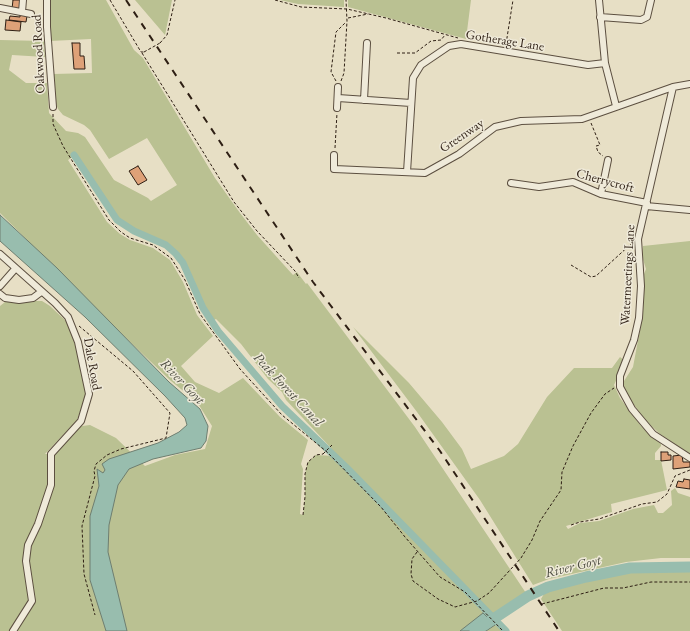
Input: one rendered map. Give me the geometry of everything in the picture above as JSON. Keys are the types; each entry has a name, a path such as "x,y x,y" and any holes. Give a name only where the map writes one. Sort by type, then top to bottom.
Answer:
{"street":[{"path":"22,12 23,0"},
{"name":"Oakwood Road","path":"47,0 47,27 53,107"},
{"path":"599,0 605,63 616,106"},
{"path":"600,17 641,20 647,17 651,0"},
{"path":"0,8 31,14"},
{"path":"364,100 367,43"},
{"name":"Gotherage Lane","path":"407,172 413,78 421,64 449,46 461,44 588,65 605,63"},
{"name":"Greenway","path":"334,155 334,169 425,172 459,154 495,127 521,121 559,121 582,119 673,87 690,84"},
{"path":"337,108 338,87"},
{"name":"Watermeetings Lane","path":"620,387 620,376 634,340 639,318 641,286 638,240 673,87"},
{"path":"338,98 411,103"},
{"path":"601,194 608,160"},
{"name":"Cherrycroft","path":"511,183 539,187 573,182 601,194 646,205 690,210"},
{"name":"Dale Road","path":"0,254 68,317 78,342 89,394 81,421 51,454 51,485 38,524 28,545 26,560 32,601 13,631"},
{"path":"0,286 16,269"},
{"path":"2,298 19,300 33,298 41,292"},
{"path":"620,387 632,409 654,434 690,458"}],"path":[{"path":"110,0 234,202 256,230 295,271 299,278"},
{"path":"143,53 160,43 167,35 175,0"},
{"path":"275,0 301,7 347,9 458,38 461,44"},
{"path":"338,87 331,72 336,32 348,19 346,0"},
{"path":"505,51 513,0"},
{"path":"348,19 368,14"},
{"path":"338,87 344,73 347,21"},
{"path":"397,53 415,53 431,41 442,39 445,35"},
{"path":"53,107 53,124 63,146 109,220 121,232 130,238 153,245 171,258 185,280 200,314 240,369 282,415 312,442 327,452 381,507 440,578 465,592 503,631"},
{"path":"334,155 337,108"},
{"path":"588,117 600,145 596,146 598,152 608,160"},
{"path":"571,265 591,277 596,276 628,246 638,240"},
{"path":"68,317 133,371 170,413 166,438 121,449 107,455 96,464 94,471 95,476 82,526 84,574 95,615"},
{"path":"417,551 412,559 411,574 413,581 438,599 455,607 477,600 489,594 521,558 532,540 540,521 561,490 562,472 573,446 592,413 606,394 615,387 620,387"},
{"path":"303,515 305,474 308,462 316,455 323,454 332,445"},
{"path":"571,525 599,519 642,504 656,502 667,494 675,476 690,470"},
{"path":"542,604 604,588 623,588 650,582 690,582"}],"shaded area":[{"path":"50,0 106,0 134,50 143,58 215,178 257,235 293,275 297,272 306,284 307,283 415,427 528,596 494,618 504,631 0,631 0,306 5,302 42,301 50,306 68,323 77,347 86,395 77,420 45,454 51,454 75,427 90,425 116,438 145,466 175,455 205,449 212,426 197,402 171,381 109,322 0,213 0,40 44,41 45,57 12,55 9,70 26,83 47,83 49,113 66,131 78,133 85,137 114,180 151,201 177,185 147,138 109,159 90,130 84,125 63,115 58,109 55,101 53,74 92,73 91,39 50,41","holes":["74,156 117,220 134,231 166,245 176,254 183,263 203,308 212,321 216,319 241,344 268,379 282,392 286,400 331,448 329,450 334,456 316,455 308,462 305,474 303,515 300,514 303,469 301,464 308,440 280,417 243,378 219,393 195,382 181,366 213,336 197,315 183,282 170,260 153,248 130,240 120,234 107,222 68,160"]},
{"path":"135,0 172,0 165,35"},
{"path":"280,0 344,0 344,7 298,4"},
{"path":"348,0 471,0 466,39 348,7"},
{"path":"0,215 57,268 169,382 200,409 208,426 206,441 201,448 153,459 129,469 118,485 109,525 108,552 127,631 106,631 90,580 90,516 99,486 97,469 103,473 105,470 102,464 109,459 158,443 179,432 187,425 185,418 165,396 85,317 0,241"},
{"path":"690,241 690,454 660,434 645,420 625,392 623,385 633,367 643,314 644,274 646,269 642,256 643,246"},
{"path":"353,327 409,383 442,422 462,449 471,469 504,456 518,444 547,397 574,368 612,368 620,357 625,361 614,385 620,398 641,426 661,444 655,453 655,460 661,460 667,490 611,504 612,512 566,526 568,529 580,523 599,521 633,509 654,505 658,513 663,513 672,505 671,491 675,488 678,493 690,497 690,558 661,558 626,562 549,579 533,585 480,500 417,412"},
{"path":"690,567 690,631 562,631 541,599 548,587 586,577 624,569"},
{"path":"483,613 495,625 486,631 460,631"}],"building":[{"path":"13,0 21,0 20,9 12,9"},
{"path":"20,15 27,16 26,22 9,20 10,16 20,17"},
{"path":"6,20 21,22 20,31 5,30"},
{"path":"72,43 80,43 80,56 84,56 85,69 74,69"},
{"path":"138,166 147,180 138,185 129,171"},
{"path":"661,452 668,452 668,455 671,455 671,460 661,461"},
{"path":"682,455 683,462 690,462 690,467 673,469 673,456"},
{"path":"684,479 690,480 690,489 676,487 678,481 683,482"}],"waterway":[{"name":"Peak Forest Canal","path":"74,155 117,220 134,231 166,245 176,254 183,263 203,308 218,331 282,406 347,468 506,631"},
{"name":"River Goyt","path":"475,631 528,596 548,587 630,568 690,567"}],"railway":[{"path":"126,0 313,282 440,451 559,631"}]}
